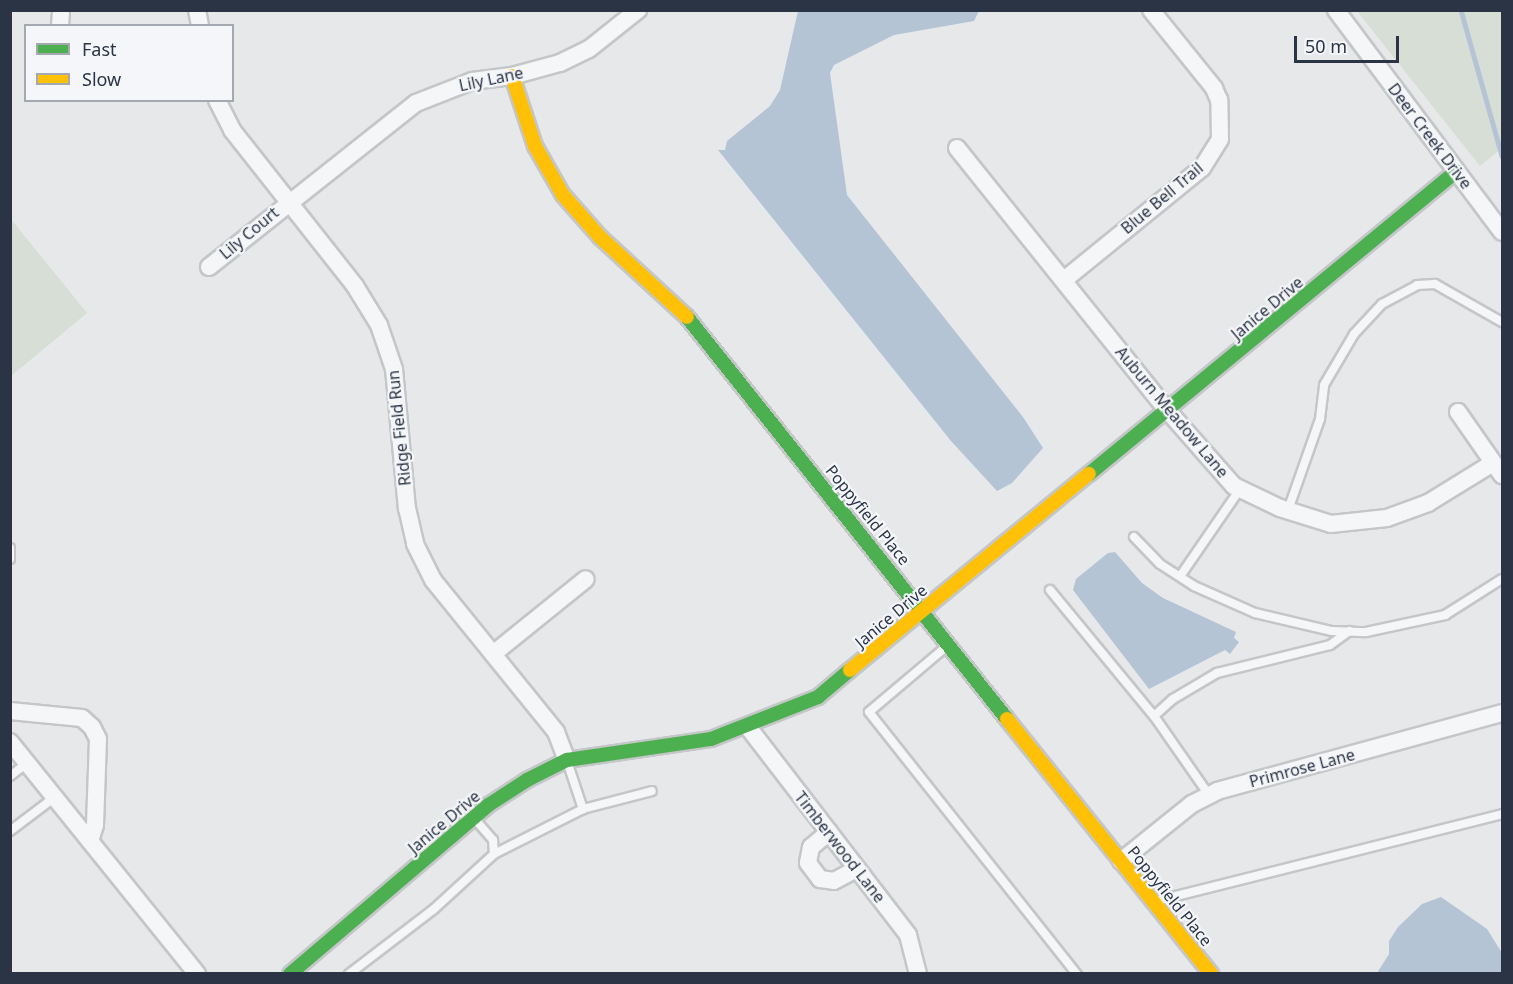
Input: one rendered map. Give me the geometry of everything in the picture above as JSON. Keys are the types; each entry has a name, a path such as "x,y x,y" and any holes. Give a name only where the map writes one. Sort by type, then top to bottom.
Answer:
{"street":[{"name":"Lily Lane","path":"290,199 416,103 472,81 512,76 560,63 589,49 638,10"},
{"name":"Blue Bell Trail","path":"1064,280 1202,168 1220,139 1221,113 1214,88 1151,10"},
{"name":"Deer Creek Drive","path":"1336,10 1503,232"},
{"name":"Poppyfield Place","path":"512,76 535,146 563,195 600,237 678,306 924,610 1211,974"},
{"name":"Ridge Field Run","path":"218,102 232,130 290,199 355,286 379,326 394,369 407,508 415,544 433,580 556,732 567,760"},
{"name":"Auburn Meadow Lane","path":"957,148 1167,411 1239,489 1288,510 1331,524 1387,518 1428,503 1498,469"},
{"name":"Janice Drive","path":"290,974 474,818 527,780 567,760 711,739 748,727 818,697 1456,171"},
{"name":"Lily Court","path":"209,267 290,199"},
{"path":"1458,412 1498,469"},
{"path":"493,654 586,579"},
{"path":"10,711 82,718 92,727 98,739 94,825 90,841"},
{"name":"Primrose Lane","path":"1121,861 1192,804 1209,795 1503,713"},
{"name":"Timberwood Lane","path":"748,727 908,935 918,974"},
{"path":"10,742 197,974"},
{"path":"829,832 811,847 808,863 820,879 834,881 857,869"}],"lane":[{"path":"1288,510 1320,419 1324,385 1354,334 1382,304 1417,285 1435,284 1503,322"},
{"path":"1181,575 1239,489"},
{"path":"1134,537 1160,564 1181,575 1194,586 1255,613 1301,626 1349,632 1366,632 1445,615 1503,579"},
{"path":"10,548 10,560"},
{"path":"1050,590 1154,716 1209,795"},
{"path":"1154,716 1173,699 1217,673 1330,645 1349,632"},
{"path":"950,644 869,711 1077,974"},
{"path":"567,760 583,809"},
{"path":"10,776 27,763"},
{"path":"349,974 434,909 494,854 583,809 652,791"},
{"path":"10,831 55,797"},
{"path":"1153,902 1503,814"},
{"path":"474,818 493,840 494,854"}],"shaded area":[{"path":"1357,11 1502,11 1502,148 1480,166"},
{"path":"10,218 87,313 11,376 10,376"}],"water":[{"path":"798,11 979,11 974,21 894,35 834,65 830,73 847,195 1023,417 1043,448 1012,483 997,491 951,441 718,150 725,150 727,141 770,106 780,90"},
{"path":"1115,552 1142,583 1163,598 1236,632 1234,638 1239,642 1230,654 1225,650 1149,689 1073,590 1076,579 1108,553"},
{"path":"1441,897 1487,929 1502,953 1502,973 1377,973 1389,954 1389,941 1398,927 1422,904"}],"waterway":[{"path":"1461,10 1502,156"}],"traffic: fast":[{"path":"1089,474 1456,171"},
{"path":"687,317 1007,719"},
{"path":"290,974 490,804 527,780 567,760 711,739 818,697 850,670"}],"traffic: slow":[{"path":"512,76 535,146 563,195 600,237 687,317"},
{"path":"850,670 1089,474"},
{"path":"1007,719 1211,974"}]}
